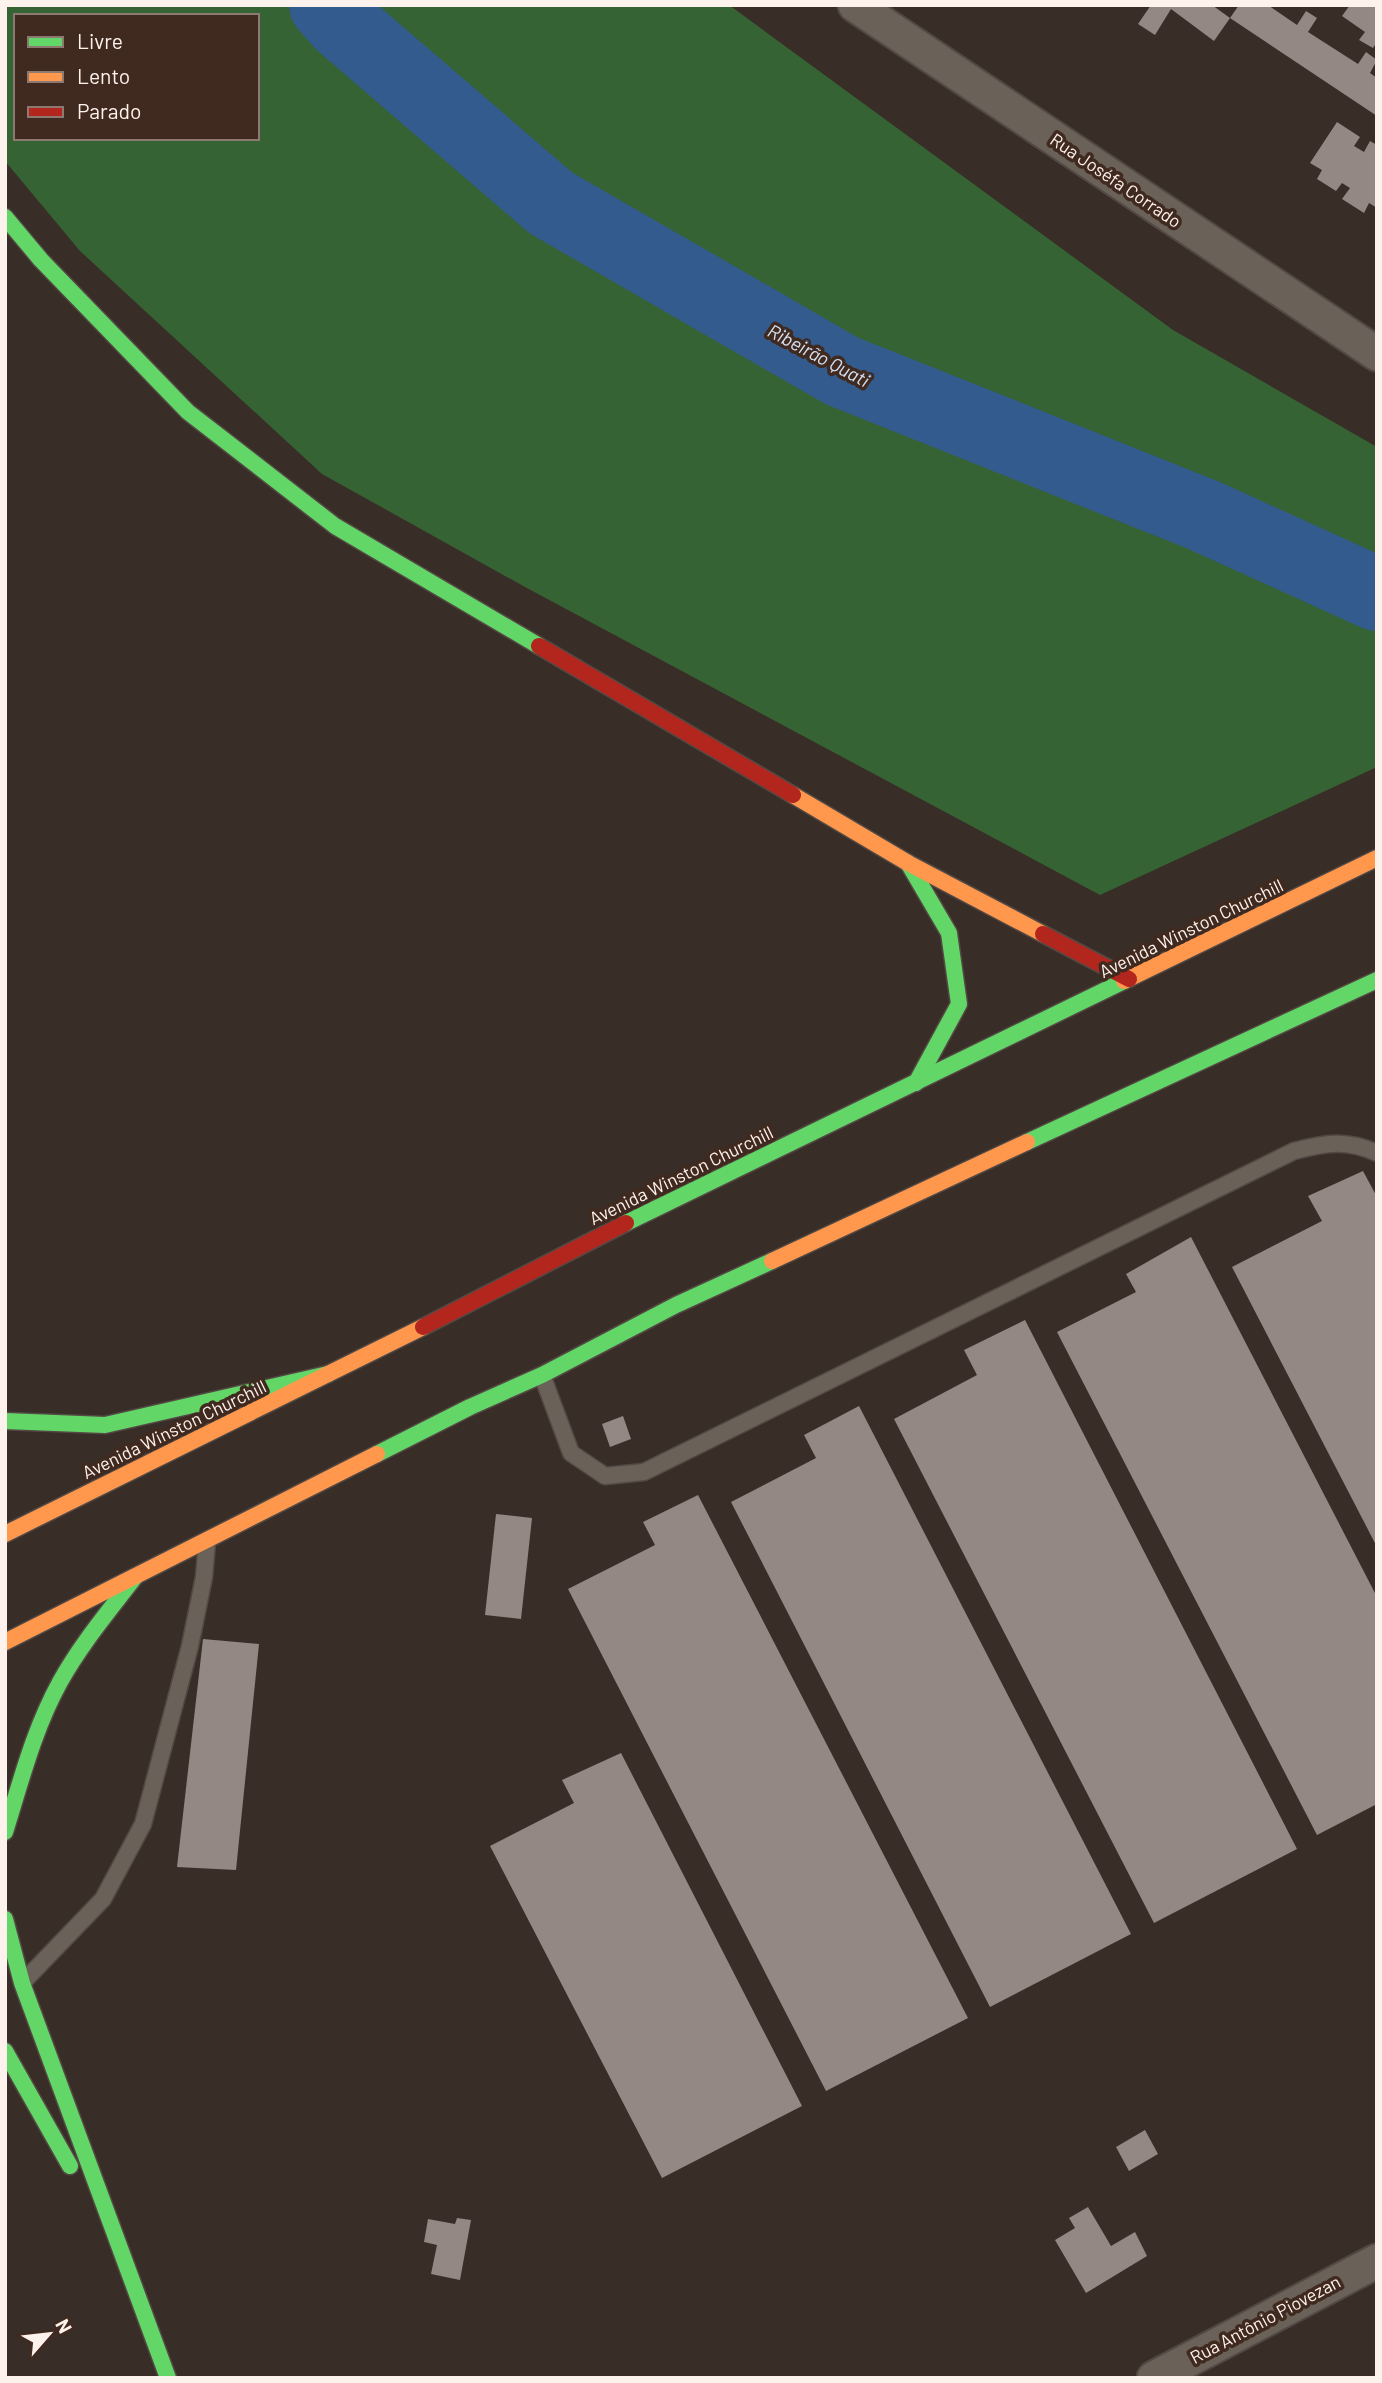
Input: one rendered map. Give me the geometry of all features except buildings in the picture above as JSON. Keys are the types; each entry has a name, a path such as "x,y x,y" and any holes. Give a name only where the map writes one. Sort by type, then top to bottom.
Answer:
{"main road":[{"path":"5,217 41,260 188,412 335,526 908,863 1129,979"},
{"name":"Avenida Winston Churchill","path":"5,1534 503,1287 601,1235 1377,859"},
{"path":"908,863 949,933 960,1004 916,1083"},
{"path":"5,1642 470,1408 542,1375 676,1305 1377,980"},
{"path":"5,1421 105,1425 328,1374"},
{"path":"5,1832 23,1773 53,1694 135,1577"},
{"path":"5,1919 22,1983 168,2378"},
{"path":"5,2052 128,2268"}],"street":[{"name":"Rua Joséfa Corrado","path":"855,5 1377,354"},
{"name":"Rua Antônio Piovezan","path":"1154,2378 1377,2261"}],"lane":[{"path":"542,1375 571,1453 605,1476 644,1472 1294,1151 1326,1142 1361,1146 1377,1153"},
{"path":"22,1983 103,1899 143,1824 190,1646 204,1577 208,1540"}],"green space":[{"path":"5,5 729,5 1173,330 1377,447 1377,767 1100,895 525,587 322,474 80,251 5,161"}],"waterway":[{"name":"Ribeirão Quati","path":"326,5 342,23 551,203 842,371 1203,515 1377,594"}],"traffic: fast":[{"path":"5,217 41,260 188,412 335,526 539,646"},
{"path":"908,863 949,933 959,1004 916,1083"},
{"path":"1027,1142 1377,980"},
{"path":"626,1223 1124,981"},
{"path":"377,1454 470,1407 542,1375 676,1305 772,1261"},
{"path":"5,1421 105,1425 328,1374"},
{"path":"5,1832 29,1756 60,1682 77,1654 135,1577"},
{"path":"5,1919 22,1983 168,2378"},
{"path":"5,2051 70,2166"}],"traffic: slow":[{"path":"793,795 908,863 1043,934"},
{"path":"1124,981 1377,858"},
{"path":"772,1261 1027,1142"},
{"path":"5,1534 423,1327"},
{"path":"5,1642 377,1454"}],"traffic: jam":[{"path":"539,646 793,795"},
{"path":"1043,934 1129,979"},
{"path":"423,1327 626,1223"}]}
